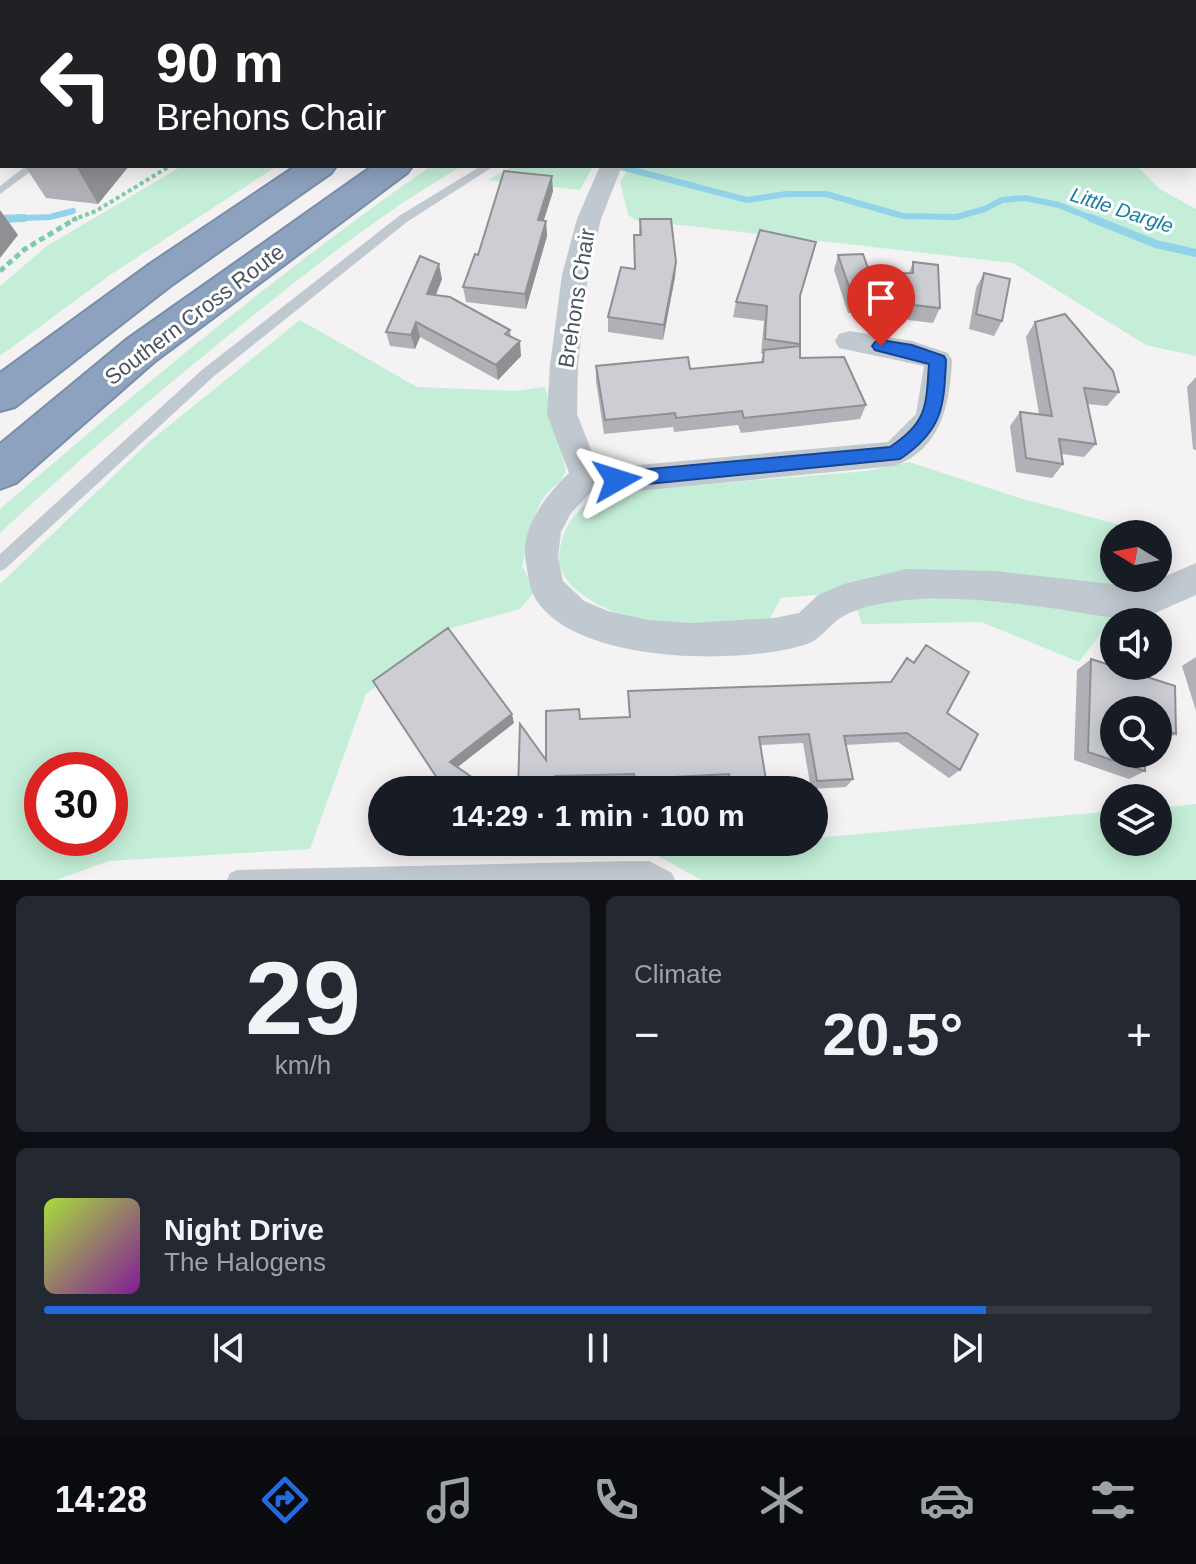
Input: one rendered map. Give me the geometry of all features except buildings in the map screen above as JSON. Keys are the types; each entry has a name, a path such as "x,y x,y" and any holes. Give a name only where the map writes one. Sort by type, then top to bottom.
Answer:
{"highway":[{"path":"0,395 160,275 316,168"},
{"name":"Southern Cross Route","path":"0,470 140,351 392,168"}],"street":[{"name":"Brehons Chair","path":"586,477 562,414 564,365 575,275 589,219 609,170"},
{"path":"849,341 912,351 938,360 935,408 918,438 894,454 617,480 586,477 562,500 543,530 541,566 550,593 579,617 621,632 660,638 756,639 808,628 827,608 864,591 923,583 1138,601 1161,595 1196,578"}],"lane":[{"path":"0,191 30,168"},
{"path":"0,564 208,373 403,219 486,168"},
{"path":"237,880 649,871 665,880"}],"path":[{"path":"0,271 25,249 67,222 96,211 167,168"}],"green space":[{"path":"179,168 274,168 110,275 0,356 0,286 47,246"},
{"path":"428,168 459,168 378,220 271,301 121,425 0,533 0,509 158,375"},
{"path":"509,168 592,168 580,190 488,180"},
{"path":"629,168 1139,168 1160,189 1196,209 1196,356 1146,345 1013,263 636,220 628,215 620,182"},
{"path":"300,320 417,387 514,391 545,387 566,471 540,504 530,530 522,566 535,591 520,609 448,629 366,694 310,849 109,861 56,880 0,880 0,584 150,441"},
{"path":"909,462 1023,499 1102,520 1100,592 1132,592 1120,608 1100,608 1100,634 1079,662 981,622 862,624 851,592 781,598 768,622 691,624 640,619 616,613 594,602 573,587 560,568 561,543 568,525 585,506 603,493 867,471"},
{"path":"1196,804 1196,880 701,880 658,856 828,856 828,837 1100,812 1100,856 1172,856 1172,807"}],"waterway":[{"name":"Little Dargle","path":"625,168 747,200 786,194 826,194 903,216 956,217 985,209 1002,200 1025,198 1059,205 1096,220"},
{"name":"Little Dargle","path":"24,218 0,219 50,217 73,211"},
{"name":"Little Dargle","path":"1091,218 1096,220"},
{"name":"Little Dargle","path":"1096,220 1156,244 1196,253"}],"route":[{"path":"617,480 894,454 918,438 935,408 938,360 912,351 881,346"}]}
